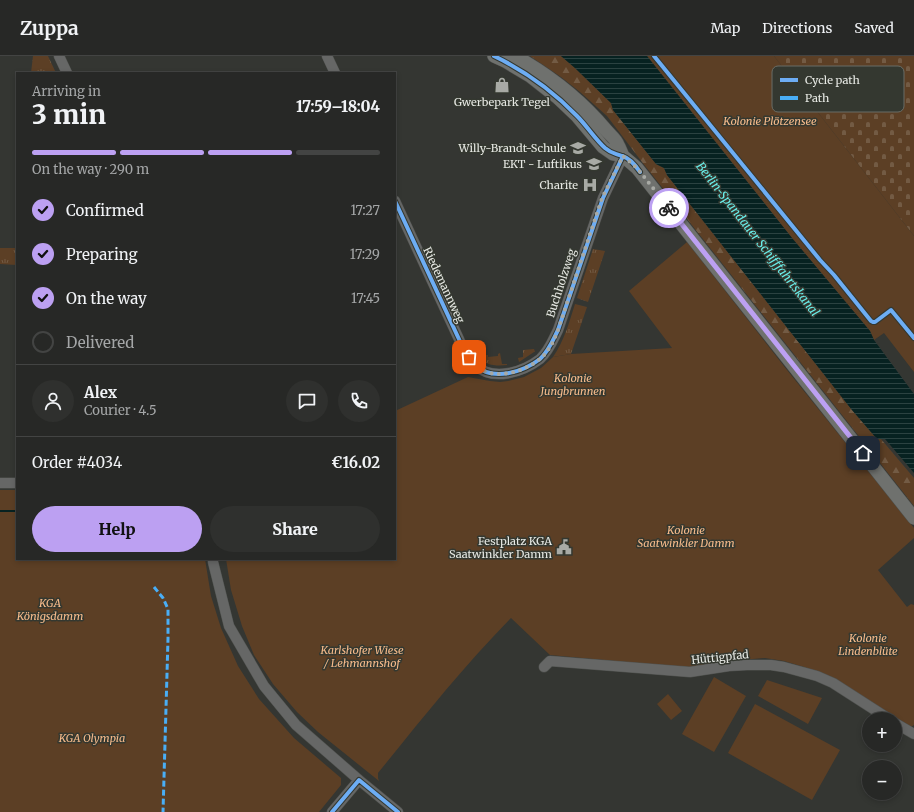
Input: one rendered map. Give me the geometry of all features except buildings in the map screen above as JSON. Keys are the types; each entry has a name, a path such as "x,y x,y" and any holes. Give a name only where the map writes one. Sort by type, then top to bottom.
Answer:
{"main road":[{"path":"494,56 530,76 552,93 577,116 603,146 613,154 623,156"},
{"path":"515,56 535,67 561,87 583,105 602,125 618,144 623,156 640,172 914,518"}],"street":[{"path":"60,56 67,72"},
{"path":"327,56 335,72"},
{"name":"Buchholzweg","path":"484,371 498,374 525,369 541,358 551,347 602,198 623,156"},
{"name":"Riedemannweg","path":"396,204 464,350 475,365 484,371"},
{"path":"0,483 16,484"},
{"path":"213,560 228,626 264,686 296,725 398,812"},
{"name":"Hüttigpfad","path":"544,667 550,661 690,672 748,664 771,665 817,676 833,683 878,712"},
{"path":"902,727 914,734"},
{"path":"332,812 359,780"}],"green space":[{"path":"33,56 48,56 56,72 31,72"},
{"path":"530,56 561,56 611,103 613,110 656,164 664,168 667,175 852,410 877,439 881,439 914,478 914,506 607,116 561,77"},
{"name":"Kolonie Plötzensee","path":"647,56 774,56 782,66 772,66 772,112 818,112 914,236 914,372 884,333 874,340 870,331 792,238"},
{"path":"774,56 914,56 914,236 818,112 904,112 904,66 782,66"},
{"name":"Kolonie Saatwinkler Damm","path":"687,242 787,370 914,528 914,538 878,570 907,607 911,604 914,605 914,725 911,727 902,721 902,712 887,712 837,680 784,661 765,658 729,661 690,668 550,655 511,618 459,675 378,773 379,781 318,732 297,712 273,684 254,655 242,626 231,590 226,560 396,560 396,411 468,377 500,382 524,377 541,368 553,357 571,354 672,348 629,291"},
{"path":"0,248 16,248 16,265 0,264"},
{"path":"593,249 605,251 588,302 577,298"},
{"path":"575,304 587,307 571,354 553,357 563,338"},
{"path":"534,349 535,352 519,362 518,358 523,357 523,350"},
{"path":"500,353 502,364 507,365 492,365 485,363 479,358 480,355 488,355 488,357 498,356"},
{"path":"0,490 16,490 16,560 205,560 211,596 221,628 238,666 259,699 294,738 341,778 341,785 319,812 0,812"},
{"path":"714,677 746,696 714,752 682,734"},
{"path":"767,680 822,698 808,724 758,696"},
{"path":"668,694 682,711 671,720 657,704"},
{"path":"755,704 840,750 812,800 728,753"}],"water":[{"name":"Berlin-Spandauer Schifffahrtskanal","path":"561,56 647,56 792,238 870,331 874,340 914,394 914,473 885,439 877,439 852,410 667,175 664,168 656,164 613,110 611,103"}],"waterway":[{"path":"0,511 16,511"}],"marked path":[{"path":"154,587 163,598 168,609 163,812"}],"cycle path":[{"path":"494,56 517,68 548,90 577,116 605,148 627,158 640,172"},
{"path":"654,56 871,321 875,322 891,310 914,338"},
{"path":"396,203 464,350 475,365 482,370 490,373 508,373 525,368 540,359 546,352 558,330 603,198 623,156"},
{"path":"332,812 359,780 398,812"}],"way so far":[{"path":"469,357 475,365 484,371 498,374 525,369 541,358 551,347 602,198 623,156 637,168 669,208"}],"place":[{"name":"Gwerbepark Tegel","path":"502,85"},
{"name":"Willy-Brandt-Schule","path":"578,148"},
{"name":"EKT - Luftikus","path":"594,164"},
{"name":"Charite","path":"590,185"},
{"name":"Festplatz KGA Saatwinkler Damm","path":"564,547"}],"route":[{"path":"669,208 863,453"}],"park label":[{"name":"Kolonie Jungbrunnen","path":"573,384"},
{"name":"KGA Königsdamm","path":"50,609"},
{"name":"Kolonie Lindenblüte","path":"868,644"},
{"name":"Karlshofer Wiese / Lehmannshof","path":"362,656"},
{"name":"KGA Olympia","path":"92,738"}]}
